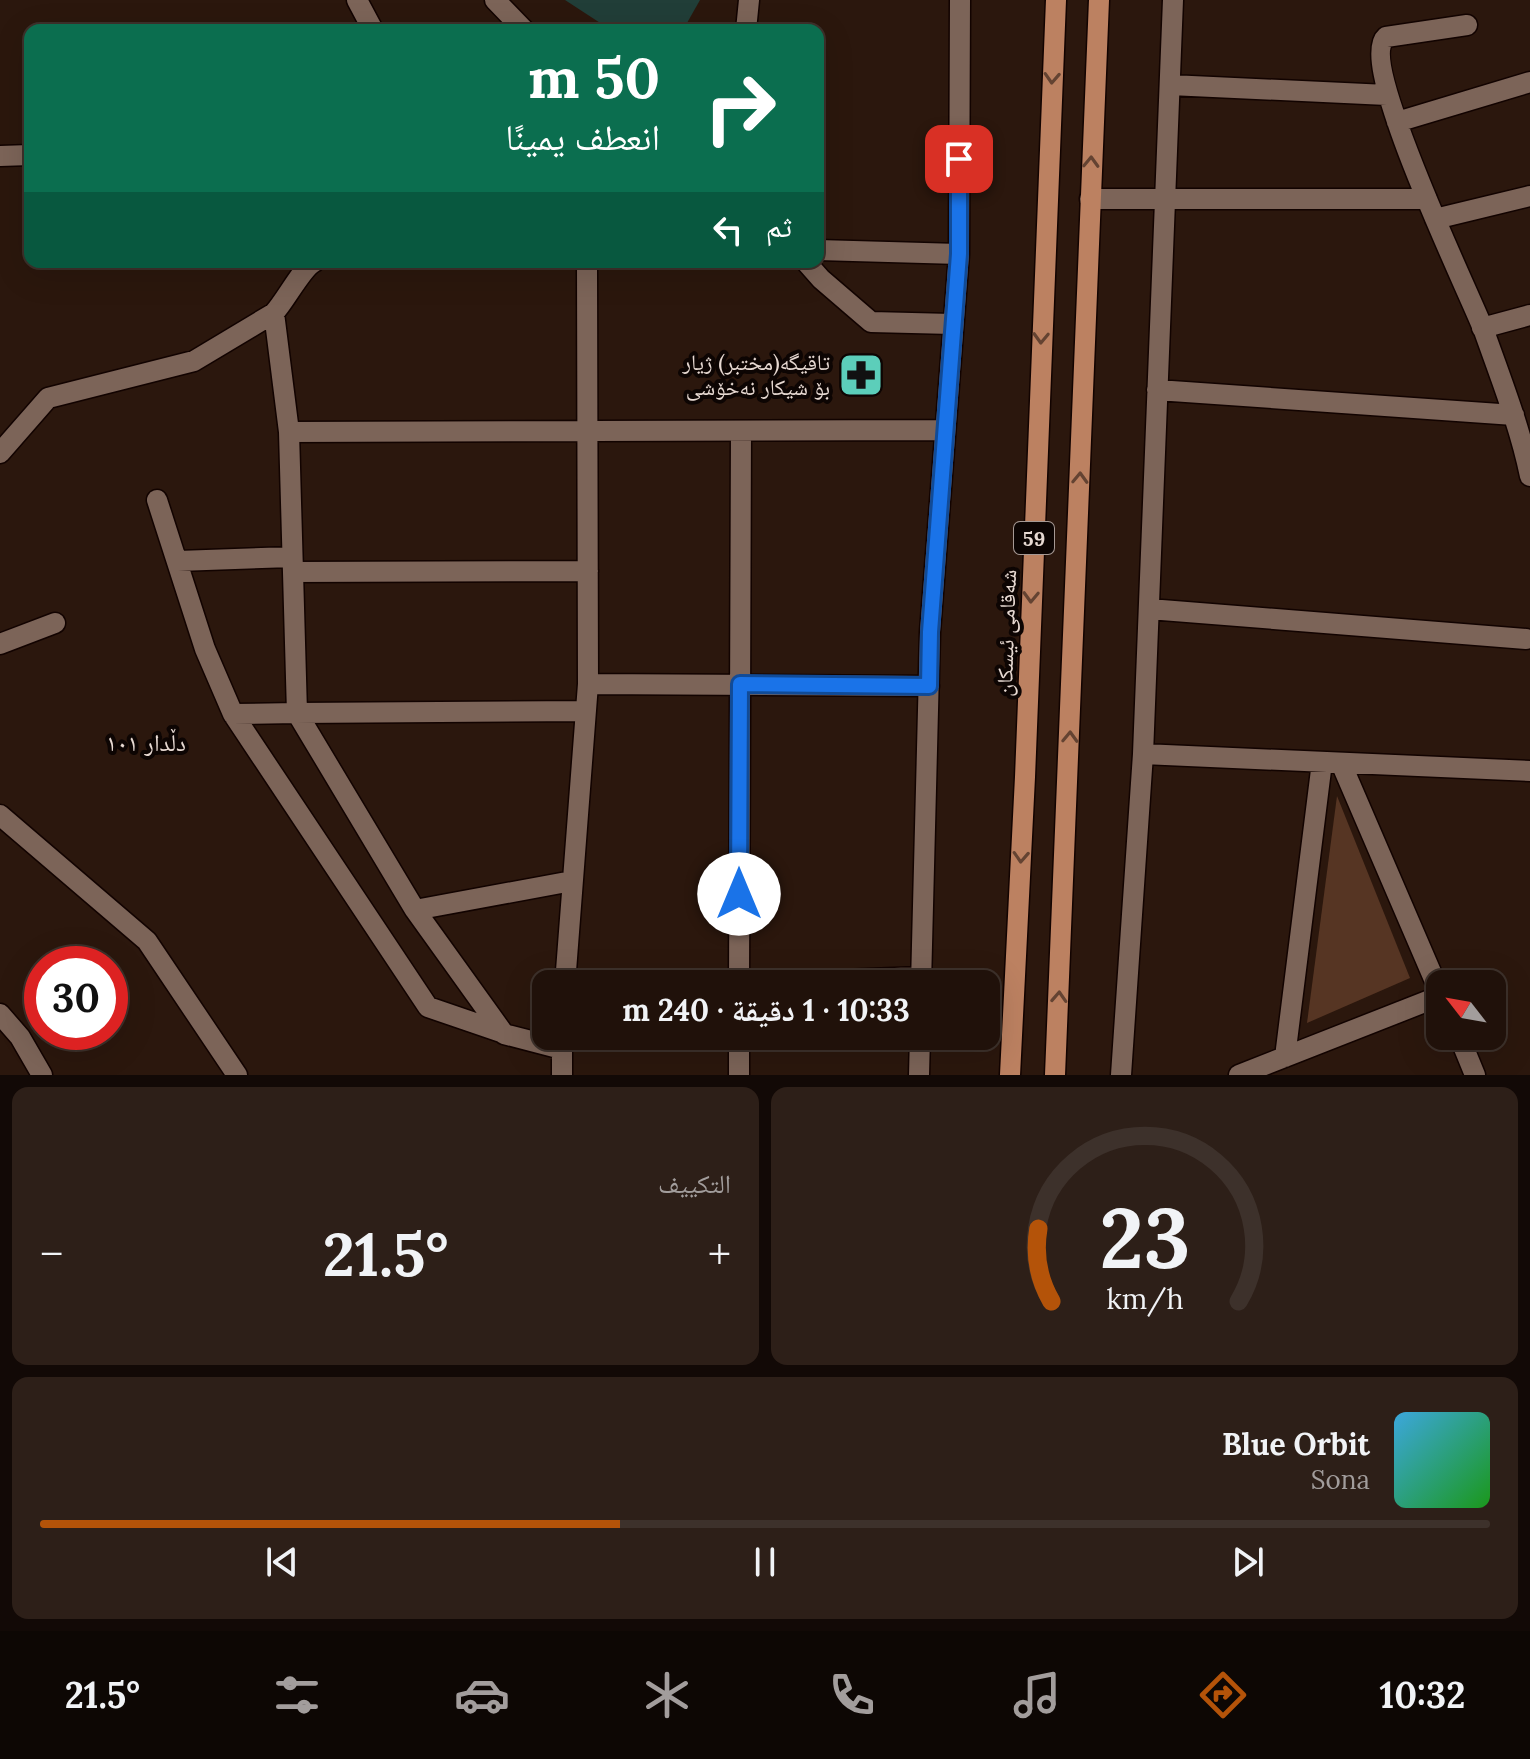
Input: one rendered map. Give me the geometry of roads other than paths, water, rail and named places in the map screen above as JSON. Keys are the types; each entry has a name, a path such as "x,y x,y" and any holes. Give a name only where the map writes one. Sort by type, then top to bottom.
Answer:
{"main road":[{"name":"شەقامی ئیسکان","path":"1010,1075 1056,0"},
{"name":"59","path":"1055,1075 1099,0"}],"street":[{"path":"357,0 370,24"},
{"path":"495,0 518,24"},
{"path":"747,24 749,0"},
{"path":"921,970 929,686 959,254 960,0"},
{"path":"1121,1075 1143,754 1173,0"},
{"path":"1467,25 1386,37 1380,41 1379,50 1387,95 1397,122 1482,328 1514,415 1526,436 1530,476"},
{"path":"1397,122 1530,82"},
{"path":"1170,85 1387,95"},
{"path":"0,156 24,155"},
{"path":"1090,199 1165,198 1431,209 1530,196"},
{"path":"824,250 959,254"},
{"path":"0,453 48,398 194,361 274,313 306,268"},
{"path":"566,970 588,684 587,268"},
{"path":"811,268 871,322 952,324"},
{"path":"274,313 289,432 297,713 415,910 504,1034"},
{"path":"1482,328 1530,315"},
{"path":"1157,390 1514,415"},
{"path":"289,432 945,430"},
{"path":"739,970 741,432"},
{"path":"157,500 205,649 233,714 428,1007 504,1034 532,1038"},
{"path":"178,561 588,571"},
{"path":"1149,609 1529,639"},
{"path":"0,644 55,623"},
{"path":"588,684 929,686"},
{"path":"233,714 586,711"},
{"path":"1143,754 1530,771"},
{"path":"1332,762 1429,970"},
{"path":"1285,1057 1332,762"},
{"path":"0,815 147,941 237,1075"},
{"path":"415,910 572,881"},
{"path":"1239,1075 1426,1000"},
{"path":"0,1014 20,1037 42,1075"},
{"path":"562,1050 562,1075"},
{"path":"739,1050 739,1075"},
{"path":"919,1075 920,1050"},
{"path":"1465,1050 1475,1075"}],"place":[{"name":"تاقیگە(مختبر) ژیار بۆ شیکار نەخۆشی","path":"861,375"}],"district":[{"name":"دڵدار ١٠١","path":"146,742"}]}
